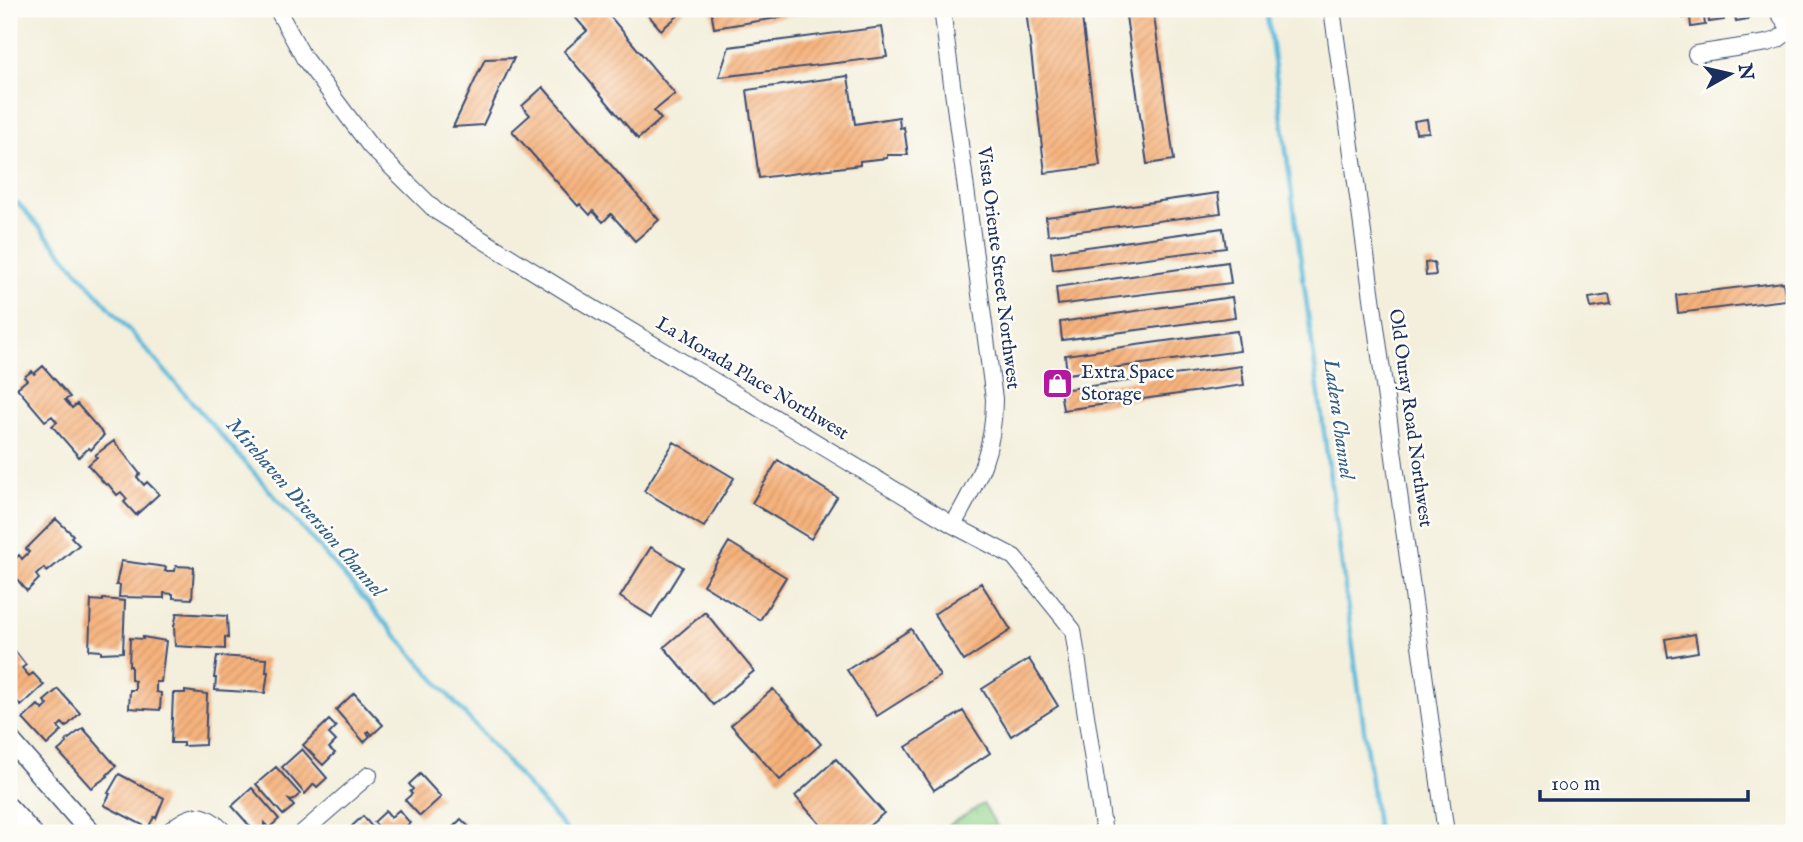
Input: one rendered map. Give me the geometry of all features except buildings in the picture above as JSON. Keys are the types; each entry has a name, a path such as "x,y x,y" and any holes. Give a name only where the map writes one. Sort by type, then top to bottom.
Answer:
{"main road":[{"path":"9,739 91,833"},
{"path":"9,808 32,833"}],"street":[{"name":"La Morada Place Northwest","path":"278,9 304,58 370,146 436,211 954,525 1014,556 1073,630 1104,833"},
{"name":"Vista Oriente Street Northwest","path":"942,9 994,399 994,423 987,456 975,487 954,525"},
{"name":"Old Ouray Road Northwest","path":"1332,9 1446,833"},
{"path":"1696,54 1767,43 1794,29 1776,9"},
{"path":"302,833 369,775"},
{"path":"167,833 183,818 199,815 213,820 225,833"}],"green space":[{"path":"983,804 1000,831 997,833 936,833"}],"waterway":[{"name":"Ladera Channel","path":"1267,9 1378,833"},
{"name":"Mirehaven Diversion Channel","path":"18,203 569,833"}],"place":[{"name":"Extra Space Storage","path":"1058,384"}]}
